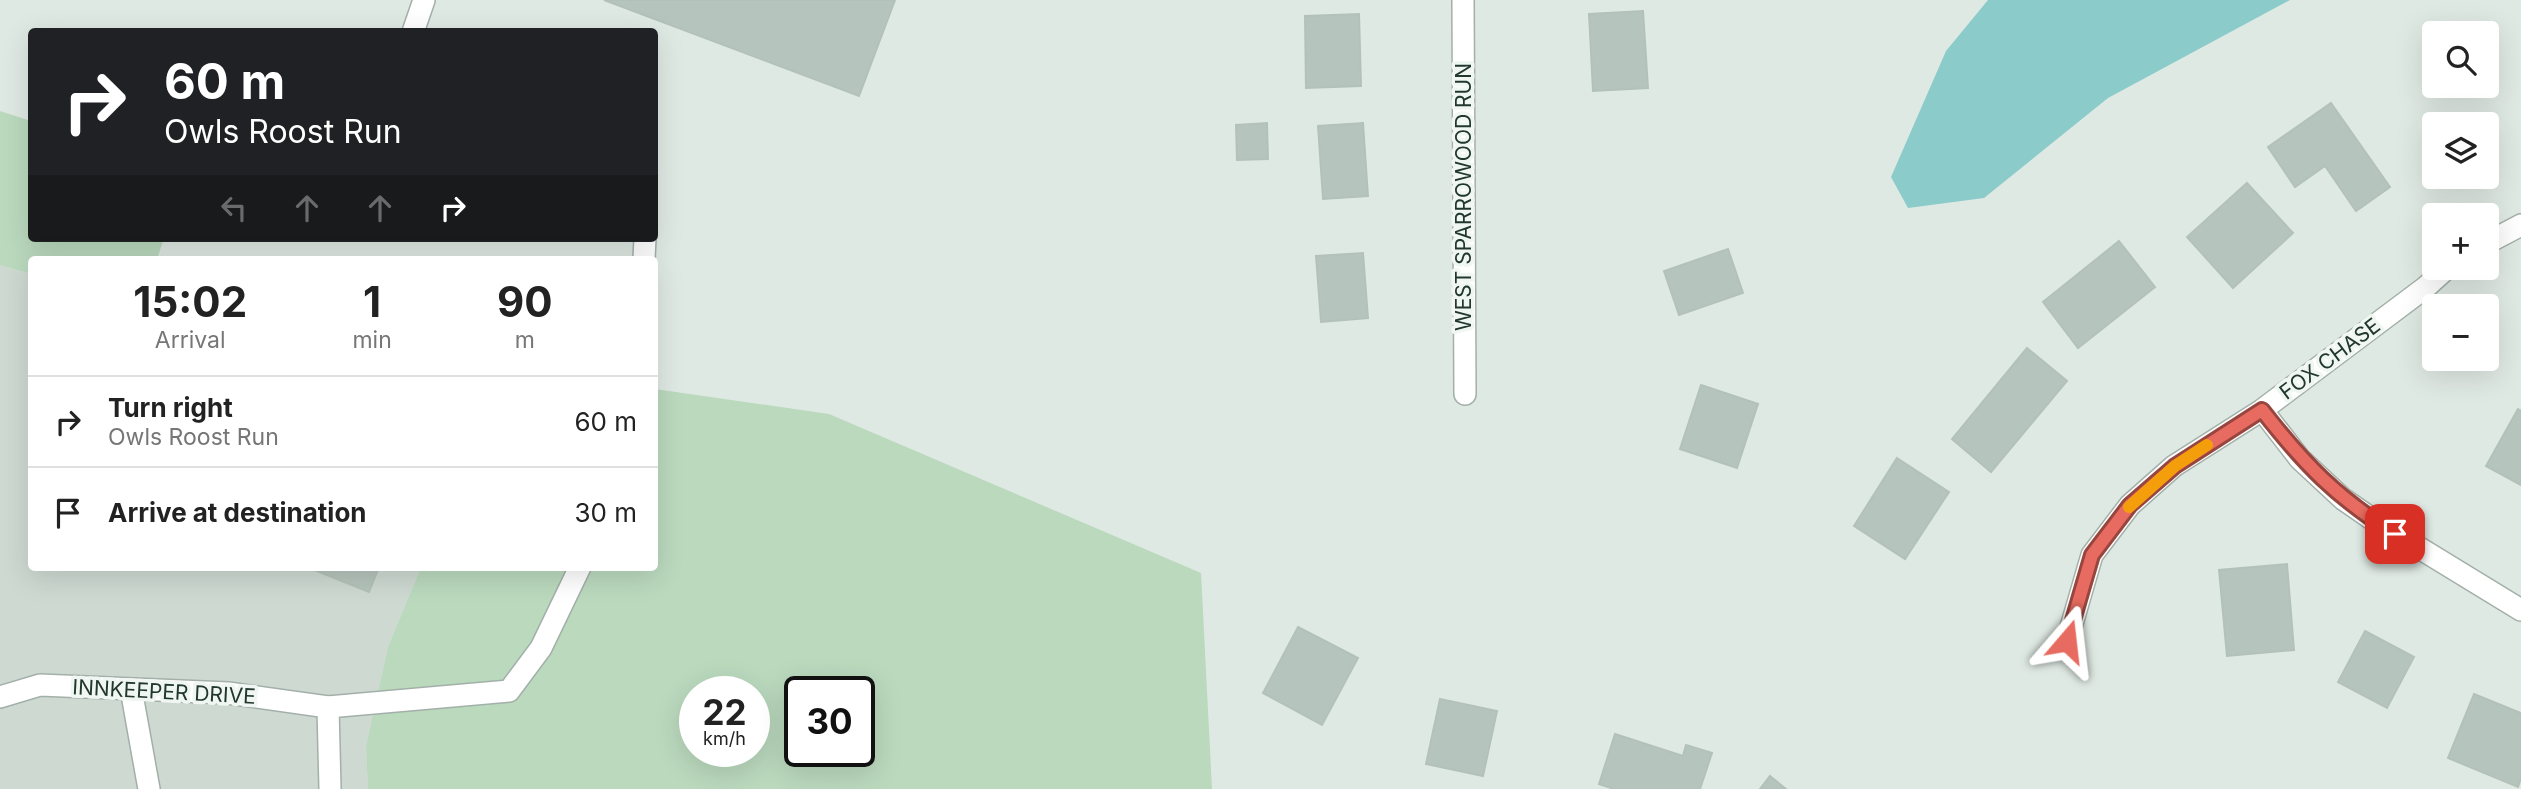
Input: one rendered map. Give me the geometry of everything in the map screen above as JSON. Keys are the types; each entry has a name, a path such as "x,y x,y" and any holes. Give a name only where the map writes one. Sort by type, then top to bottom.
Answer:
{"street":[{"path":"414,28 424,0"},
{"name":"WEST SPARROWOOD RUN","path":"1463,0 1465,394"},
{"path":"2499,237 2521,225"},
{"name":"FOX CHASE","path":"2067,641 2092,555 2130,505 2175,466 2262,410 2434,280"},
{"path":"2262,410 2300,459 2343,499 2521,610"},
{"name":"INNKEEPER DRIVE","path":"0,697 40,685 228,692 328,707 509,691 541,648 578,571"},
{"path":"131,689 149,789"},
{"path":"328,707 330,789"}],"shaded area":[{"path":"0,265 28,273 28,571 419,571 388,647 366,746 368,789 0,789"}],"green space":[{"path":"0,111 28,120 28,242 163,242 158,256 28,256 28,273 0,265"},
{"path":"658,389 829,414 1201,573 1212,789 368,789 366,746 388,647 419,571 658,571"}],"water":[{"path":"1988,0 2290,0 2108,98 1984,198 1908,208 1891,177 1946,51"}],"building":[{"path":"604,0 895,0 859,96"},
{"path":"1643,11 1648,88 1593,91 1589,14"},
{"path":"1359,14 1361,86 1306,88 1305,16"},
{"path":"2331,103 2390,187 2356,211 2325,166 2295,187 2268,147"},
{"path":"1267,123 1268,159 1237,160 1236,125"},
{"path":"1363,123 1368,196 1323,199 1318,126"},
{"path":"2247,183 2293,233 2233,288 2187,237"},
{"path":"2119,241 2155,287 2078,348 2043,302"},
{"path":"1728,249 1743,293 1679,315 1664,271"},
{"path":"1363,253 1368,318 1321,322 1316,256"},
{"path":"2027,348 2067,381 1991,472 1952,439"},
{"path":"1701,385 1758,404 1737,468 1680,449"},
{"path":"2518,409 2521,411 2521,485 2486,466"},
{"path":"1897,458 1949,492 1905,559 1854,526"},
{"path":"2287,564 2294,650 2227,656 2219,570"},
{"path":"317,571 377,571 369,592"},
{"path":"1298,627 1358,658 1322,725 1263,693"},
{"path":"2365,631 2414,657 2387,708 2338,682"},
{"path":"2474,694 2521,713 2521,778 2518,787 2448,758"},
{"path":"1440,699 1497,711 1483,776 1426,764"},
{"path":"1615,734 1683,756 1686,745 1712,753 1700,789 1614,789 1599,784"},
{"path":"1770,776 1786,789 1760,789"}],"slow traffic":[{"path":"2129,507 2175,466 2207,445"}],"route":[{"path":"2067,641 2092,555 2130,505 2175,466 2262,410 2300,459 2343,499 2395,534"}]}
